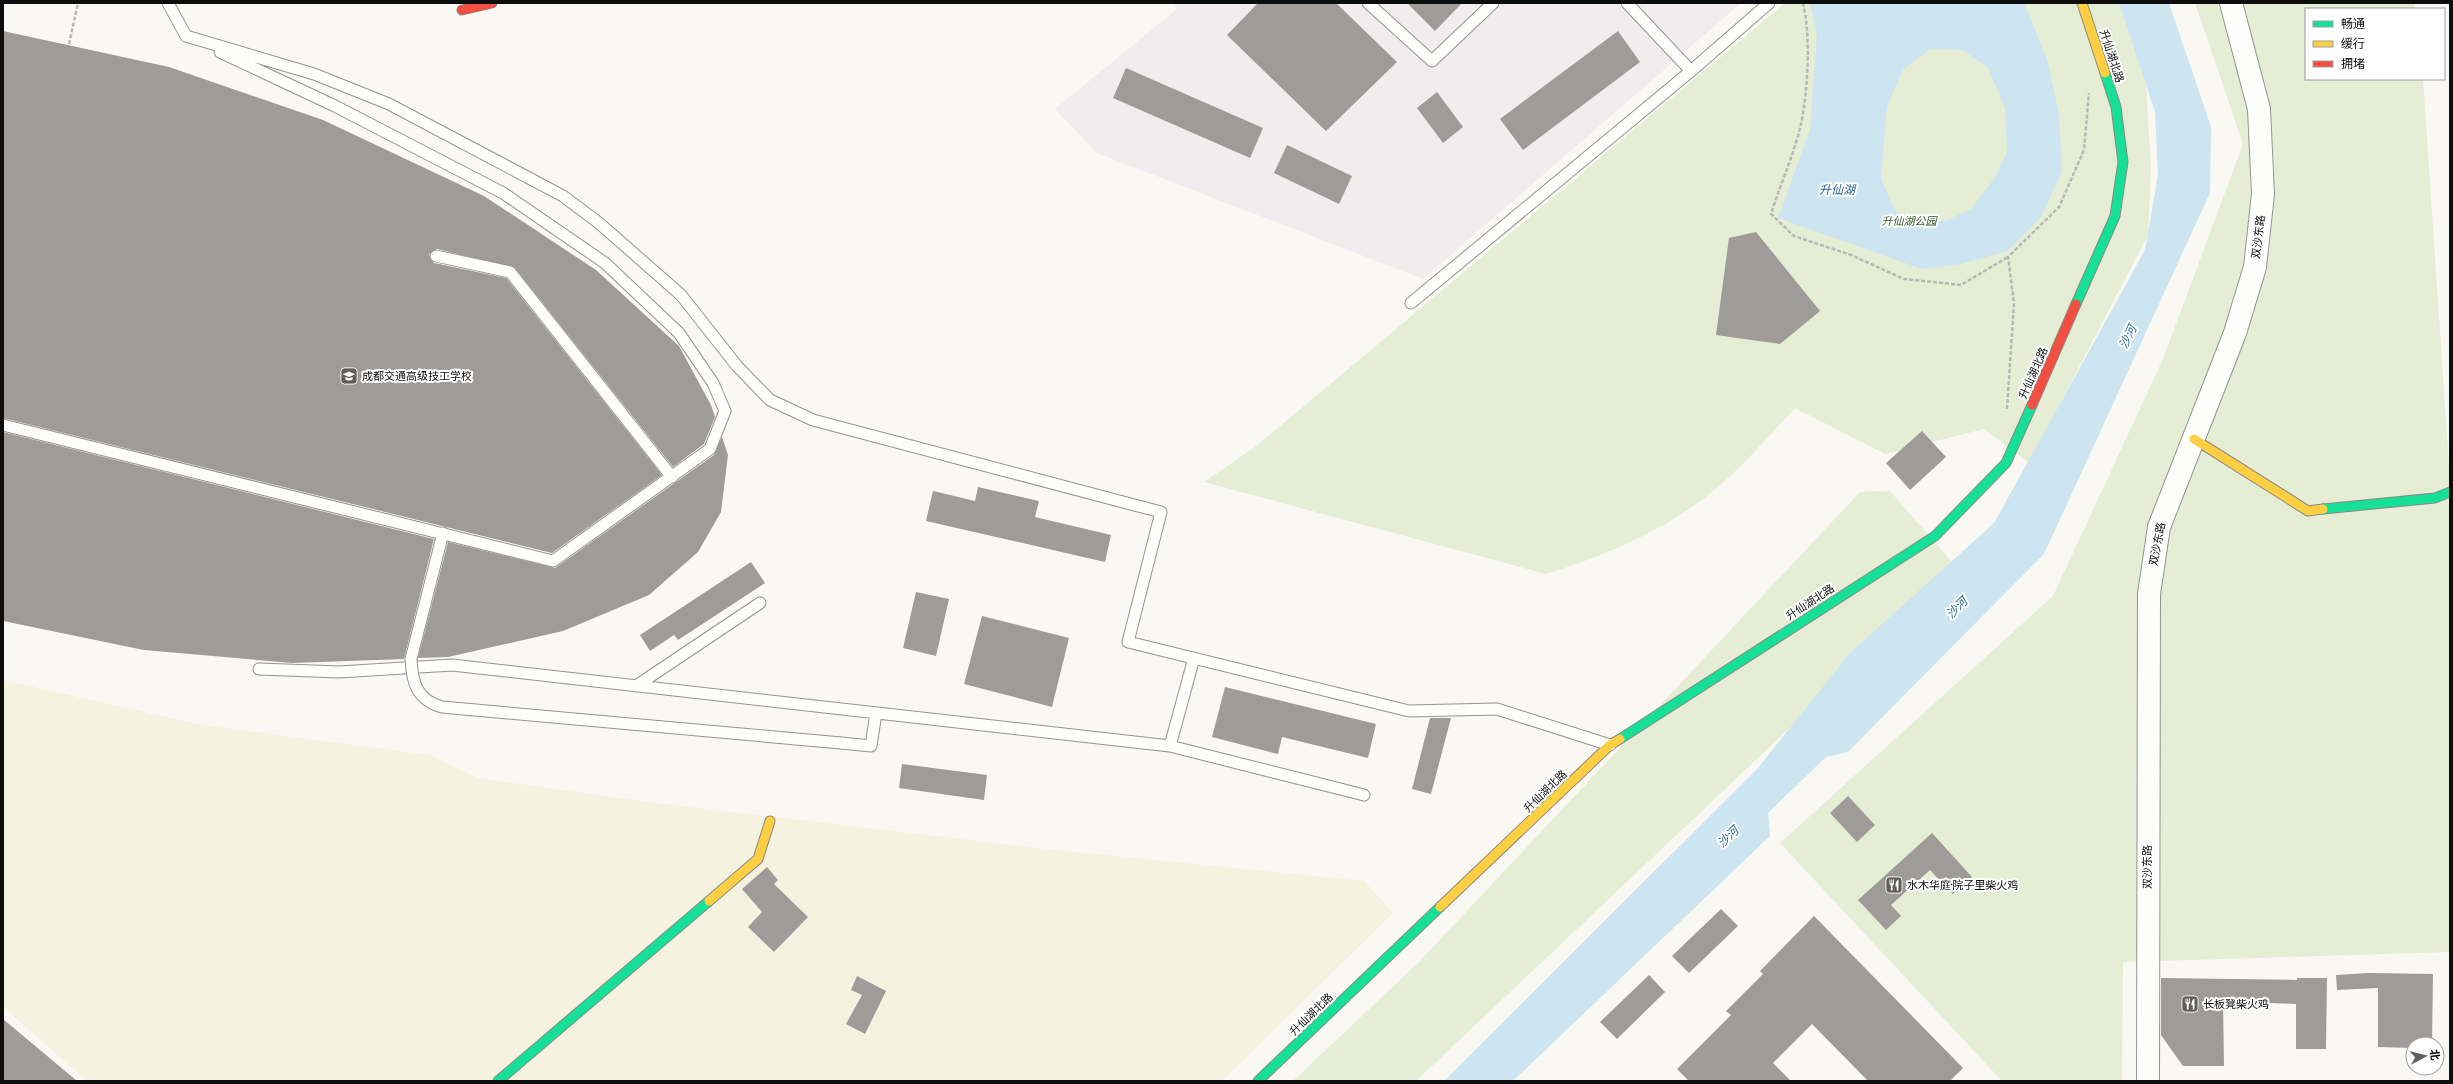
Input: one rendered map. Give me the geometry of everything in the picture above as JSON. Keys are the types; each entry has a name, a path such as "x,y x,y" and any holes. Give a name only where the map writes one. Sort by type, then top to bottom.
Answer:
{"street":[{"path":"462,10 492,3"},
{"name":"升仙湖北路","path":"1258,1081 1610,745 1935,536 2006,463 2115,216 2123,162 2116,107 2082,3"},
{"name":"双沙东路","path":"2148,1081 2149,594 2159,527 2235,333 2255,267 2263,194 2259,109 2230,3"},
{"path":"2194,439 2308,511 2435,498 2450,492"},
{"path":"498,1081 758,859 770,821"}],"lane":[{"path":"3,425 554,561 672,478 710,449 715,439 725,411 713,383 679,333 605,263 503,193 335,106 186,36 168,3"},
{"path":"1368,3 1432,61 1494,3"},
{"path":"1627,3 1691,71"},
{"path":"1412,303 1691,71 1770,3"},
{"path":"186,36 314,74 389,104 563,196 599,223 681,294 737,366 770,400 813,420 1161,512 1128,642 1409,711 1496,709 1610,745"},
{"path":"436,256 510,272 672,478"},
{"path":"443,534 412,651 412,678 416,690 424,699 442,707 871,746 876,713"},
{"path":"636,686 760,603"},
{"path":"1170,746 1194,658"},
{"path":"259,669 339,672 452,665 1170,746 1364,795"}],"path":[{"path":"69,44 78,3"},
{"path":"1803,3 1806,16 1807,65 1801,124 1772,214 1794,236 1851,255 1904,279 1961,285 2008,257 2059,207 2084,150 2090,99 2088,91"},
{"path":"2007,410 2014,303 2008,257"}],"shaded area":[{"path":"1173,3 1741,3 1423,279 1097,153 1055,109 1177,9"},
{"path":"3,680 202,725 430,755 478,778 655,803 1046,849 1364,881 1393,913 1222,1081 87,1081 3,1007"}],"green space":[{"name":"升仙湖公园","path":"1785,3 2121,3 2145,71 2151,166 2148,235 2029,463 1984,429 1885,454 1795,408 1758,449 1728,478 1679,516 1614,549 1569,567 1546,574 1204,482 1255,447"},
{"path":"2195,3 2414,3 2415,8 2305,8 2305,80 2423,80 2450,480 2450,952 2123,962 2122,1081 2002,1081 1780,843 2053,596 2163,359 2243,144"},
{"path":"1890,491 1958,569 1416,1081 1293,1081 1418,963 1860,492"}],"water":[{"name":"升仙湖","path":"1810,3 2024,3 2047,59 2059,114 2062,171 2041,217 2008,251 1961,264 1922,269 1778,218 1810,130 1817,34","holes":["1930,49 1963,50 1988,68 2005,108 2007,152 1996,176 1971,209 1945,221 1916,225 1895,210 1881,179 1887,107 1902,71"]},
{"name":"沙河","path":"2119,3 2169,3 2211,127 2210,193 2044,554 1848,752 1826,757 1768,813 1770,836 1513,1081 1444,1081 1757,769 1850,653 1994,523 2145,250 2158,175 2155,112"}],"building":[{"path":"1258,3 1336,3 1397,62 1326,131 1227,35"},
{"path":"1407,3 1462,3 1435,31"},
{"name":"成都交通高级技工学校","path":"3,31 169,67 323,120 484,196 596,270 679,346 711,405 715,417 704,444 673,467 515,268 437,249 429,254 434,263 506,278 662,475 552,553 3,418"},
{"path":"1618,31 1640,62 1523,150 1500,119"},
{"path":"1126,68 1263,128 1250,158 1113,98"},
{"path":"1437,92 1463,127 1443,143 1417,108"},
{"path":"1287,145 1352,176 1339,204 1274,173"},
{"path":"1756,232 1820,311 1780,344 1716,335 1729,238"},
{"path":"1922,431 1946,457 1910,490 1886,463"},
{"path":"3,432 434,539 404,659 292,663 144,650 3,621"},
{"path":"722,437 728,455 721,512 698,552 649,595 563,631 448,657 418,658 448,542 555,568 714,455"},
{"path":"978,487 1039,501 1035,517 1111,535 1105,562 926,521 933,491 975,501"},
{"path":"751,562 765,583 678,640 674,635 650,651 640,635"},
{"path":"916,592 949,599 936,656 903,648"},
{"path":"982,616 1069,638 1052,707 964,684"},
{"path":"1225,687 1376,724 1368,758 1282,737 1278,754 1212,737"},
{"path":"1430,718 1451,718 1431,794 1412,789"},
{"path":"902,764 987,775 984,800 899,788"},
{"path":"1848,796 1875,825 1857,842 1830,813"},
{"name":"水木华庭·院子里柴火鸡","path":"1932,833 1972,877 1953,894 1930,870 1891,905 1901,916 1886,930 1858,900"},
{"path":"767,867 778,880 774,884 808,917 774,952 748,927 762,912 742,889"},
{"path":"1721,909 1738,926 1689,973 1672,956"},
{"path":"1814,916 1963,1068 1950,1081 1868,1081 1812,1024 1773,1063 1791,1081 1689,1081 1677,1069 1731,1015 1726,1011 1763,974 1760,971"},
{"path":"2369,973 2433,974 2432,1036 2405,1036 2405,1048 2378,1047 2378,988 2337,990 2336,975"},
{"path":"1649,975 1665,992 1617,1039 1600,1022"},
{"path":"857,976 886,991 865,1034 846,1024 862,995 851,990"},
{"path":"2161,978 2297,980 2297,978 2327,978 2326,1049 2296,1049 2296,1004 2223,1001 2224,1066 2183,1066 2161,1035"},
{"path":"3,1019 77,1081 3,1081"}],"traffic: fast":[{"path":"2076,304 2115,216 2123,162 2116,107 2105,73"},
{"path":"1620,739 1935,536 2006,463 2032,405"},
{"path":"2323,509 2435,498 2450,492"},
{"path":"498,1081 709,901"},
{"path":"1258,1081 1440,907"}],"traffic: slow":[{"path":"2082,3 2105,73"},
{"path":"2194,439 2308,511 2323,509"},
{"path":"1440,907 1610,745 1620,739"},
{"path":"709,901 758,859 770,821"}],"traffic: jam":[{"path":"462,10 492,3"},
{"path":"2032,405 2076,304"}],"place":[{"name":"成都交通高级技工学校","path":"349,376"},
{"name":"水木华庭·院子里柴火鸡","path":"1894,885"},
{"name":"长板凳柴火鸡","path":"2190,1004"}]}
